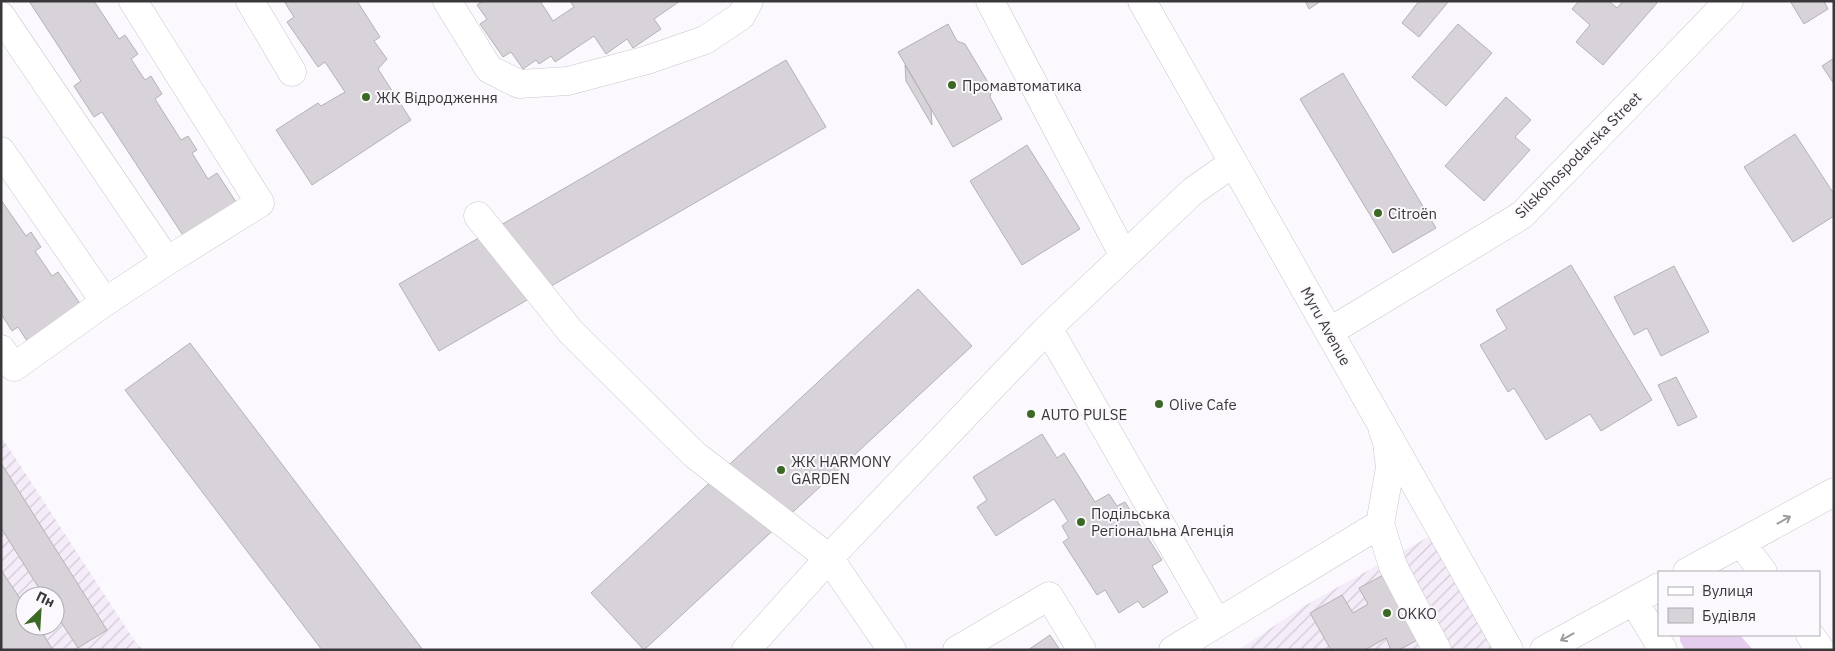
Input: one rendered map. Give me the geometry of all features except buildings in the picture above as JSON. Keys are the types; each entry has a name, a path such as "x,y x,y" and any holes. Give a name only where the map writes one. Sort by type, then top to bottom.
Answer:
{"street":[{"path":"1,349 14,367 105,302 260,203 133,1"},
{"path":"250,1 292,72"},
{"path":"447,1 489,69 519,84 568,81 647,60 705,40 741,16 749,1"},
{"path":"990,1 1124,256"},
{"name":"Myru Avenue","path":"1142,1 1509,650"},
{"name":"Silskohospodarska Street","path":"1329,332 1522,215 1729,1"},
{"path":"1,16 167,261"},
{"path":"1,151 105,302"},
{"path":"746,650 829,558 1048,328 1193,191 1234,163"},
{"path":"478,216 571,332 695,455 829,558 892,650"},
{"path":"1048,328 1217,622"},
{"path":"1376,415 1388,442 1390,468 1380,524 1393,566 1438,650"},
{"path":"1689,571 1834,492"},
{"path":"1173,650 1380,524"},
{"path":"1741,543 1762,571"},
{"path":"1544,650 1658,588"},
{"path":"957,650 1049,596 1082,650"},
{"path":"1634,601 1663,650"},
{"path":"1811,636 1821,650"}],"shaded area":[{"path":"1,436 134,640 143,650 1,650"},
{"path":"1430,536 1494,650 1238,650 1306,605"},
{"path":"1680,636 1741,636 1753,650 1685,650 1680,641"}],"place":[{"name":"Промавтоматика","path":"952,85"},
{"name":"ЖК Відродження","path":"366,97"},
{"name":"Citroën","path":"1378,213"},
{"name":"Olive Cafe","path":"1159,404"},
{"name":"AUTO PULSE","path":"1031,414"},
{"name":"ЖК HARMONY GARDEN","path":"781,470"},
{"name":"Подільська Регіональна Агенція","path":"1081,522"},
{"name":"OKKO","path":"1387,613"}]}
